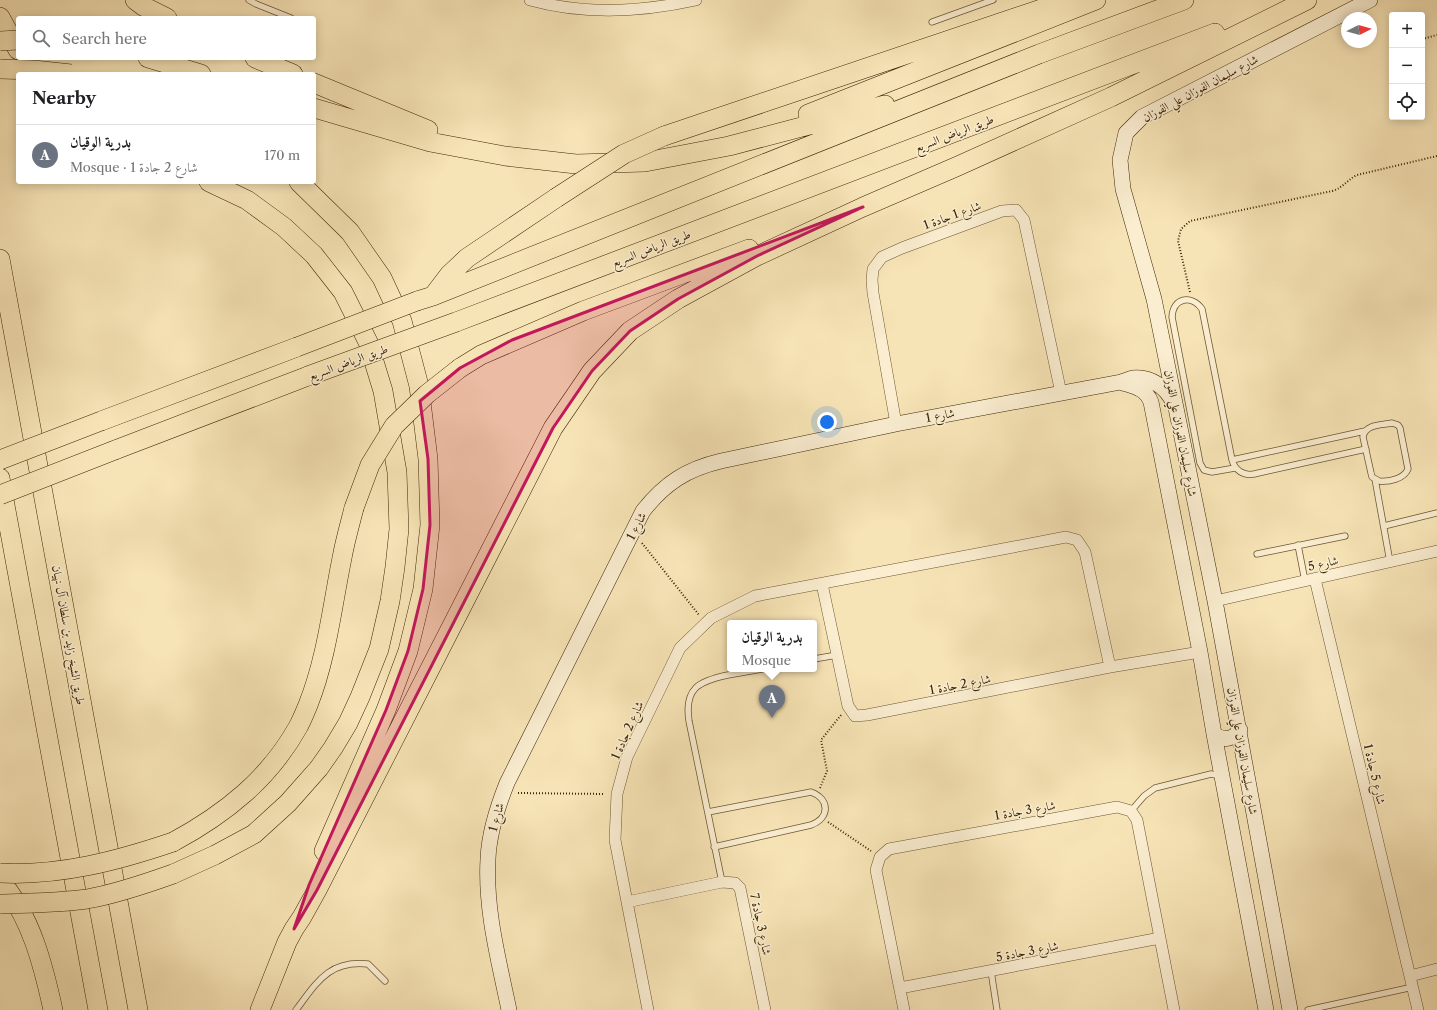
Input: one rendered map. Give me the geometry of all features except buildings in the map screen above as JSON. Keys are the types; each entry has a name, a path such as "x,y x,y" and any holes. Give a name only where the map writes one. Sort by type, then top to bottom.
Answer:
{"highway":[{"path":"135,0 143,6 163,16"},
{"path":"425,298 467,258 624,154 664,136 1068,0"},
{"path":"729,146 1096,0"},
{"path":"0,460 425,298 1039,54 1184,0"},
{"name":"طريق الرياض السريع","path":"0,495 308,376 456,322 1303,0"},
{"path":"294,929 318,890 553,428 592,371 630,331 678,299 757,256 1111,97 1307,0"},
{"path":"0,17 16,46"},
{"path":"0,41 16,40"},
{"path":"316,109 430,142 505,156 576,164 646,162 729,146 917,96 1039,54"},
{"path":"26,60 36,72"},
{"path":"155,60 194,72"},
{"path":"260,60 288,72"},
{"path":"0,69 52,72"},
{"path":"316,84 413,124 505,156"},
{"path":"0,904 43,903 88,898 131,889 173,874 215,855 254,834 288,803 319,768 333,748 348,723 379,649 396,567 399,529 397,472 383,391 368,342 343,292 314,255 284,227 246,200 213,184"},
{"path":"260,1010 281,956 294,929 314,874 386,710 408,651 423,589 430,525 428,459 419,386 402,321 382,278 350,232 302,184"},
{"path":"0,872 53,871 94,865 134,855 173,842 196,830 245,794 273,763 299,726 315,687 327,642 342,556 354,508 370,465 394,426 427,394 460,368 481,355 583,311 864,207"},
{"name":"طريق الشيخ زايد بن سلطان آل نهيان","path":"0,259 138,1010"},
{"path":"0,478 98,1010"},
{"path":"0,880 7,888 29,927 43,965 53,1010"}],"street":[{"path":"530,0 553,5 596,5 644,9 696,0"},
{"name":"شارع سليمان الفوزان علي الفوزان","path":"1290,1010 1240,730 1178,417 1154,299 1123,189 1120,160 1126,133 1142,117 1370,0"},
{"name":"شارع 1 جادة 1","path":"896,424 873,293 873,269 882,257 1002,210 1016,210 1024,220 1061,392"},
{"name":"شارع 1","path":"509,1010 490,913 487,877 490,840 494,821 506,783 643,511 659,493 680,476 693,469 721,460 896,424 1121,382 1134,378 1148,379 1161,386 1170,396 1178,417"},
{"name":"شارع 1","path":"1121,382 1142,389 1148,395 1157,429"},
{"path":"1157,429 1161,421 1168,418 1176,420 1178,417"},
{"name":"شارع سليمان الفوزان علي الفوزان","path":"1157,429 1266,1010"},
{"name":"شارع 2 جادة 1","path":"648,1010 615,840 617,794 627,757 680,648 711,618 755,596 1066,537 1077,540 1084,552 1110,667"},
{"name":"شارع 5","path":"1215,602 1437,551"},
{"name":"شارع 5 جادة 1","path":"1310,580 1412,981 1418,1010"},
{"path":"822,584 848,706"},
{"name":"شارع 2 جادة 1","path":"848,706 855,716 867,715 1110,667 1200,652"},
{"path":"1214,734 1218,737 1228,739 1232,738 1240,730"},
{"path":"1221,774 1222,766 1228,759 1237,758 1245,762"},
{"name":"شارع 3 جادة 1","path":"880,857 889,849 1117,807 1131,811"},
{"path":"1131,811 1137,820 1174,1010"},
{"path":"880,857 876,870 904,1010"},
{"path":"627,902 722,882"},
{"name":"شارع 3 جادة 7","path":"722,882 735,883 740,888 765,1010"},
{"name":"شارع 3 جادة 5","path":"900,988 1160,938"},
{"path":"1412,981 1437,970"}],"lane":[{"path":"249,0 286,16"},
{"path":"932,22 993,0"},
{"path":"1236,468 1212,472 1204,470 1200,463 1172,318 1172,311 1175,305 1180,301 1192,301 1198,304 1202,309 1232,460 1236,468 1244,474 1254,474 1366,449"},
{"path":"1232,460 1365,431 1371,427 1392,424 1398,425 1401,431 1408,465 1406,473 1400,478 1382,481 1375,479"},
{"path":"1365,431 1363,437 1371,473 1375,479 1390,562"},
{"path":"1384,526 1437,513"},
{"path":"1257,554 1345,536"},
{"path":"1298,545 1310,580"},
{"path":"817,658 837,655"},
{"path":"722,882 689,721 688,701 693,691 700,684 710,679 746,672"},
{"path":"1131,811 1144,796 1155,788 1211,774 1221,774"},
{"path":"708,812 811,792 817,794 825,805 825,812 818,823 714,847"},
{"path":"296,1010 321,978 338,966 356,963 368,964 385,982"},
{"path":"991,971 998,1010"},
{"path":"1308,1010 1412,981"}],"path":[{"path":"1425,38 1437,35"},
{"path":"1192,301 1178,241 1181,229 1190,221 1332,191 1340,188 1357,175 1437,156"},
{"path":"633,531 706,623"},
{"path":"817,794 827,771 821,740 848,706"},
{"path":"503,793 617,794"},
{"path":"822,818 880,857"}],"highlighted area":[{"path":"863,207 757,256 678,299 630,331 592,371 553,428 317,890 294,929 309,885 386,710 408,651 423,589 430,525 428,459 420,401 460,368 512,340"}],"place":[{"name":"بدرية الوقيان","path":"772,718"}]}
